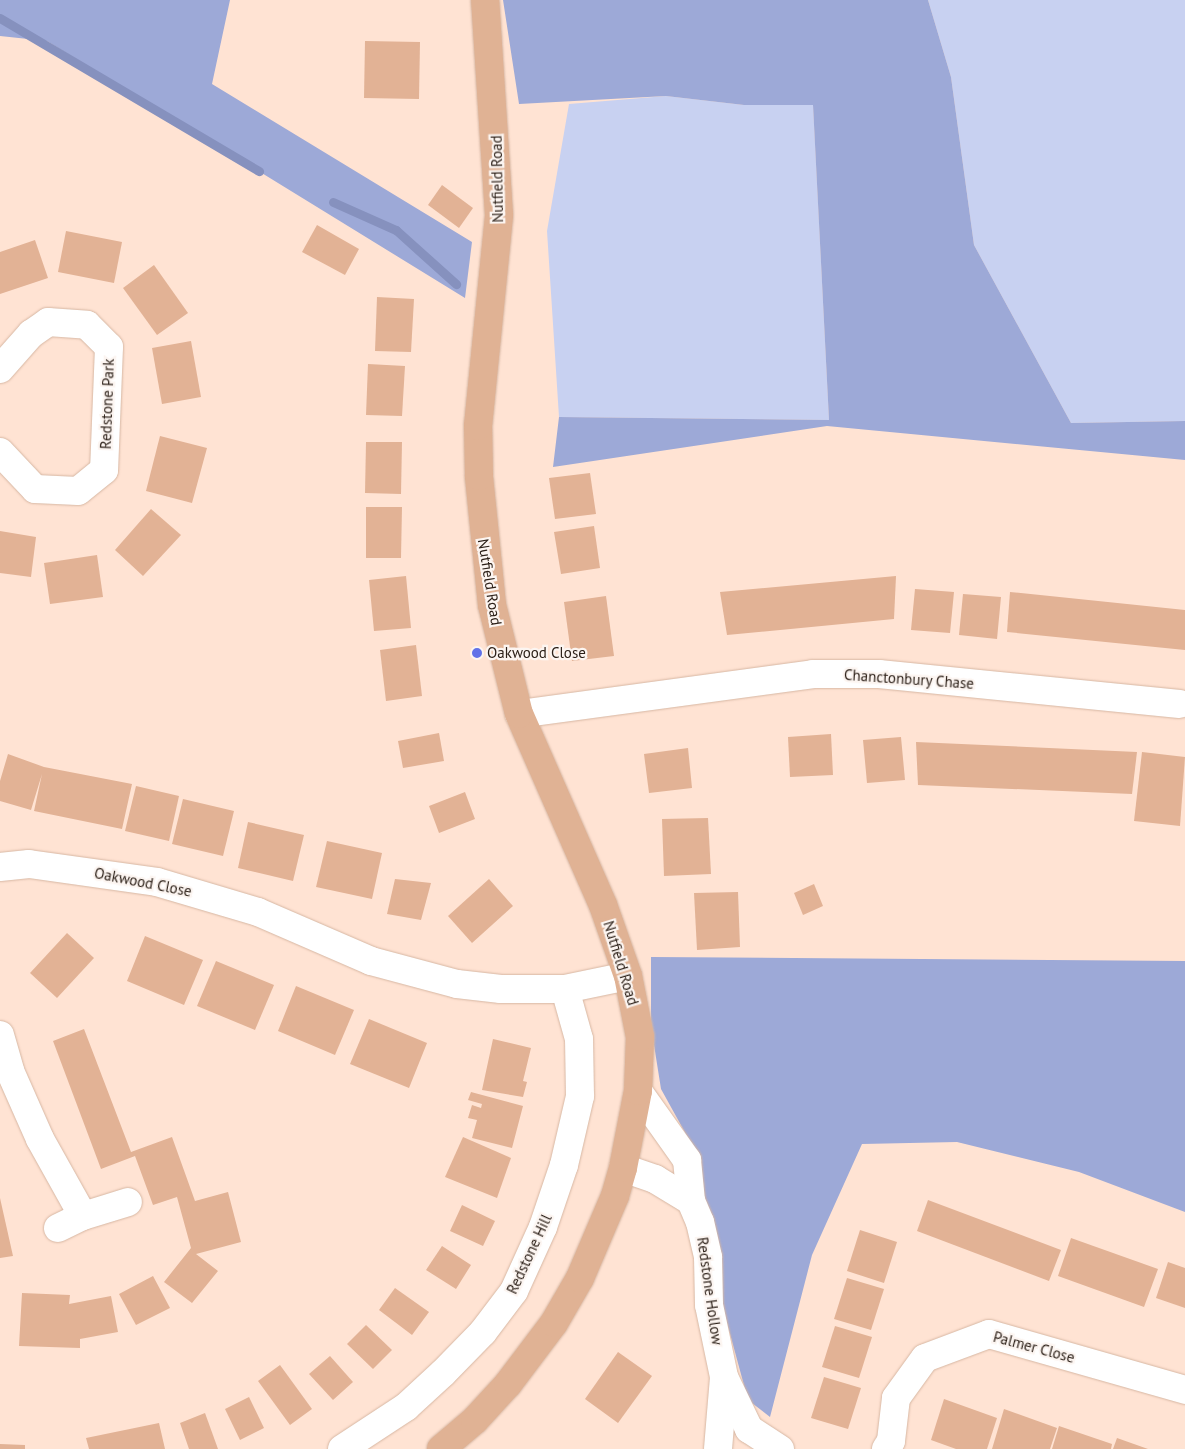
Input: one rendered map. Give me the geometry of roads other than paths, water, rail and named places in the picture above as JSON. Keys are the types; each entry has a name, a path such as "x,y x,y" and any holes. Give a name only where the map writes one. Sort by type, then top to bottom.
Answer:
{"main road":[{"name":"Nutfield Road","path":"485,0 499,215 478,426 479,476 492,605 519,714 603,905 628,976 640,1037 638,1091 623,1168"},
{"path":"441,1449 475,1420 508,1384 554,1323 580,1278 615,1196 623,1168"}],"street":[{"name":"Redstone Park","path":"0,369 31,334 48,322 87,326 109,347 104,470 78,490 36,489 0,452"},
{"name":"Chanctonbury Chase","path":"519,714 813,674 879,674 1183,708"},
{"name":"Oakwood Close","path":"0,867 29,864 157,882 258,912 371,961 420,977 501,989 565,989 628,976"},
{"name":"Redstone Hill","path":"342,1449 406,1407 483,1332 514,1291 546,1218 564,1165 580,1096 580,1039 565,989"},
{"path":"0,1035 10,1071 40,1139 83,1216"},
{"name":"Redstone Hollow","path":"638,1091 687,1160 691,1201 700,1222 708,1258 709,1305 724,1377 749,1429 780,1449"},
{"path":"623,1168 655,1179 691,1201"},
{"path":"58,1228 83,1216 128,1202"},
{"name":"Palmer Close","path":"886,1449 891,1441 896,1398 926,1358 989,1334 1185,1390"},
{"path":"718,1449 724,1377"}],"waterway":[{"path":"0,18 259,171"},
{"path":"333,202 396,230 456,284"}],"place":[{"name":"Oakwood Close","path":"477,653"}]}
